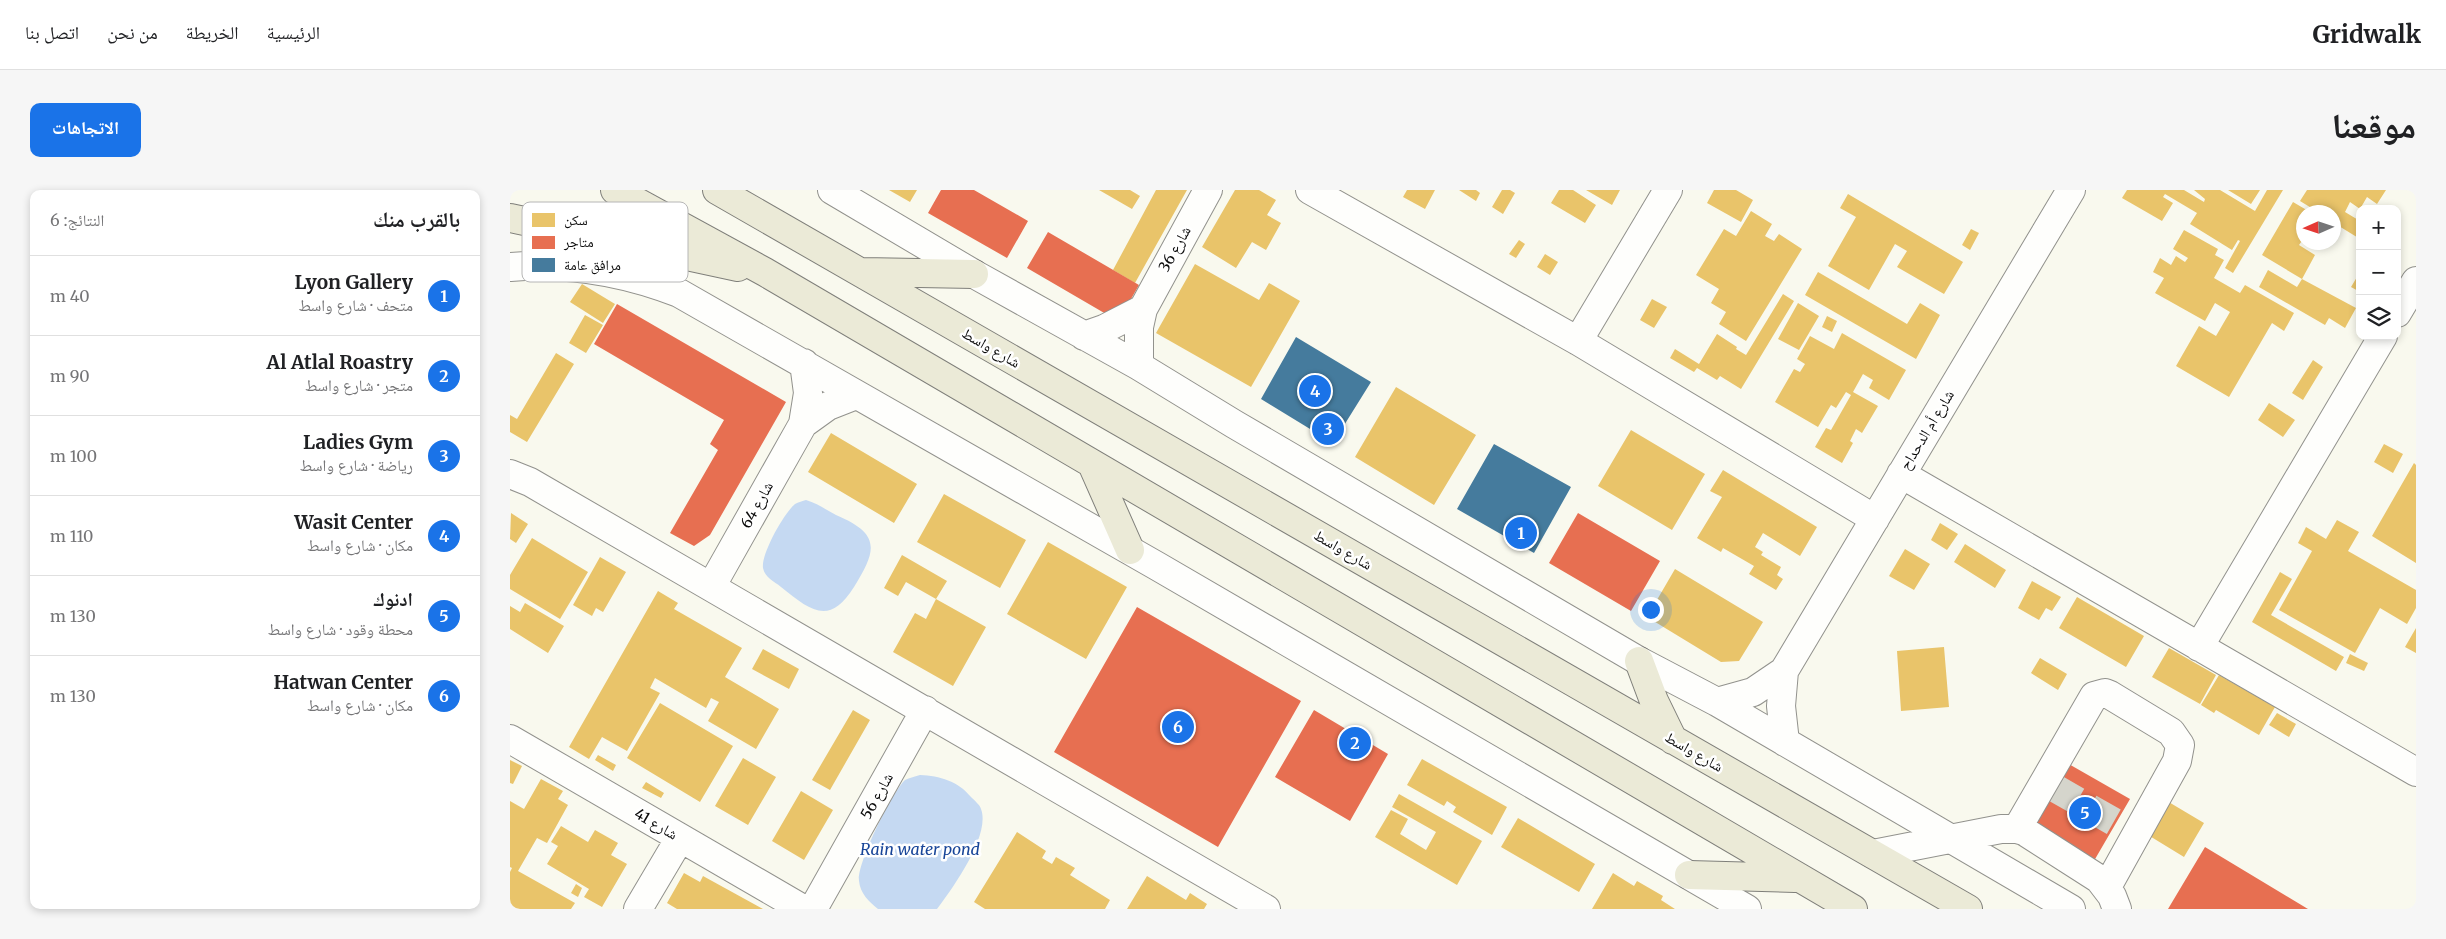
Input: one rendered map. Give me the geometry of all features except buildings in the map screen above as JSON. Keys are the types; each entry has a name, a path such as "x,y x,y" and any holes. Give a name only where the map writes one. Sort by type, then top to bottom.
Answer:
{"main road":[{"path":"614,190 636,202"},
{"name":"شارع واسط","path":"717,190 1968,909"},
{"path":"688,230 765,272 1092,464 1814,892 1853,909"},
{"path":"688,257 765,272"},
{"path":"860,272 974,274"},
{"path":"1092,464 1130,550"},
{"path":"1639,660 1654,701 1673,740"},
{"path":"1688,875 1814,892"}],"street":[{"path":"832,190 2071,909"},
{"name":"شارع 36","path":"1138,366 1138,347 1143,309 1208,190"},
{"path":"1310,190 1578,341 1875,519"},
{"path":"1578,341 1668,190"},
{"name":"شارع أم الدحداح","path":"1717,702 1753,692 1784,671 2071,190"},
{"path":"2401,306 2416,281"},
{"path":"653,282 678,293 804,363 856,395 1130,550 1747,909"},
{"path":"1084,336 1111,326 1143,309"},
{"path":"2200,647 2382,340"},
{"name":"شارع 64","path":"711,588 803,424 808,393 804,363"},
{"name":"شارع 64","path":"803,424 828,406 856,395"},
{"path":"510,474 530,482 1266,909"},
{"path":"1901,474 2416,772"},
{"name":"شارع أم الدحداح","path":"1784,671 1781,706 1785,742"},
{"path":"2017,828 2049,785 2090,701 2099,693 2110,695 2171,732 2180,745 2177,761 2126,828 2112,898"},
{"name":"شارع 56","path":"813,909 925,710"},
{"name":"شارع 41","path":"510,739 803,909"},
{"path":"1873,854 2001,829 2017,828 2032,835 2090,872 2112,898"},
{"path":"638,909 680,838"}],"water":[{"path":"806,500 851,522 868,536 870,544 867,563 854,587 845,599 828,611 810,608 770,579 763,568 769,544 790,509 795,504"},
{"name":"Rain water pond","path":"920,775 948,780 966,792 981,809 983,820 980,833 968,861 952,889 937,909 878,909 861,889 859,881 864,859 876,828 899,787 905,780"}],"tunnel":[{"path":"2053,787 2116,823"}],"place":[{"name":"Wasit Center","path":"1315,391"},
{"name":"Ladies Gym","path":"1328,429"},
{"name":"Lyon Gallery","path":"1521,533"},
{"name":"Hatwan Center","path":"1178,727"},
{"name":"Al Atlal Roastry","path":"1355,743"},
{"name":"ادنوك","path":"2085,813"}]}
